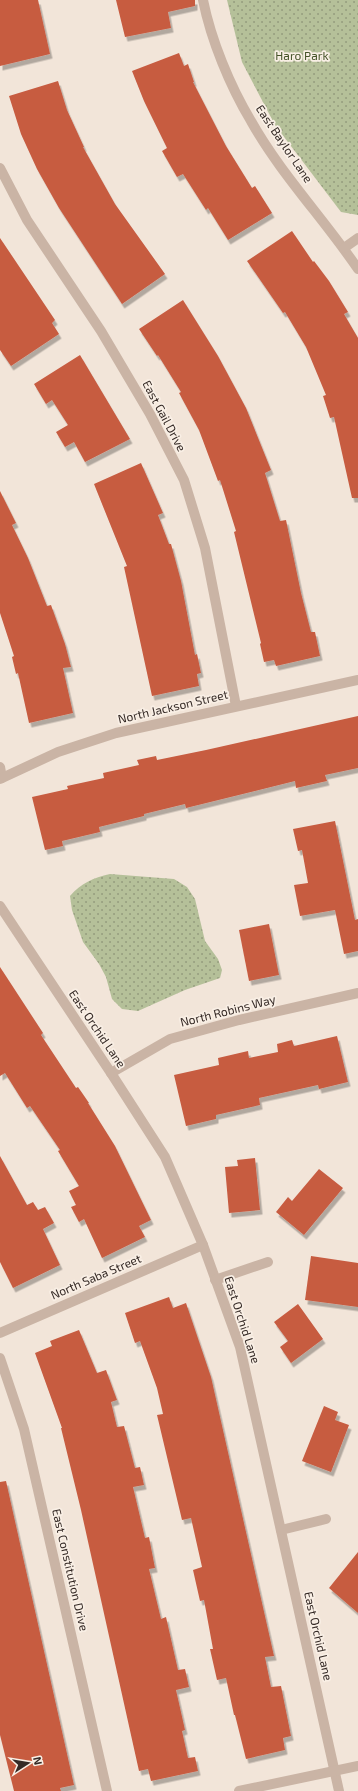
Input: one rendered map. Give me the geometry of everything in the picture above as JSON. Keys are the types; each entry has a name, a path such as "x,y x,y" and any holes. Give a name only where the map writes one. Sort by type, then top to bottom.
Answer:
{"street":[{"name":"East Baylor Lane","path":"203,0 206,16 227,74 251,122 280,164 344,248 358,269"},
{"name":"East Gail Drive","path":"0,168 27,220 101,331 150,414 184,480 205,548 236,706"},
{"path":"344,248 358,238"},
{"name":"North Jackson Street","path":"1,778 58,752 116,733 358,680"},
{"path":"0,767 1,778"},
{"name":"East Orchid Lane","path":"0,906 165,1157 203,1245 240,1347 339,1791"},
{"name":"North Robins Way","path":"111,1073 170,1039 239,1020 358,993"},
{"name":"North Saba Street","path":"0,1333 203,1245"},
{"path":"216,1280 268,1262"},
{"name":"East Constitution Drive","path":"0,1358 24,1429 107,1791"},
{"path":"281,1530 326,1519"},
{"path":"239,1791 358,1766"}],"green space":[{"name":"Haro Park","path":"227,0 358,0 358,215 341,212 275,125 242,62"},
{"path":"110,874 174,879 187,887 195,899 205,941 218,959 222,970 220,978 185,990 138,1011 122,1009 112,999 106,977 99,964 83,942 72,910 70,896 78,888 88,882 98,877"}],"building":[{"path":"0,0 38,0 50,54 0,66"},
{"path":"116,0 195,0 195,6 168,12 171,28 125,37"},
{"path":"179,53 184,66 188,64 193,82 226,146 252,188 255,186 272,213 228,240 208,208 206,210 183,174 177,177 162,151 167,148 144,101 132,71"},
{"path":"58,81 67,110 83,147 115,204 165,274 122,304 59,208 37,169 21,134 9,96"},
{"path":"292,231 313,262 314,261 329,281 348,312 344,314 358,338 358,498 352,498 334,417 330,418 323,396 326,395 306,347 285,312 283,313 247,261"},
{"path":"0,238 55,320 52,323 59,334 11,366 0,350"},
{"path":"183,300 218,356 246,408 271,470 265,473 280,521 286,520 301,593 311,632 315,632 320,656 276,666 274,660 264,662 261,643 234,532 236,531 220,480 218,481 199,430 179,393 181,392 158,355 157,356 139,329"},
{"path":"80,355 130,439 85,462 74,442 65,447 56,432 68,425 52,400 46,404 34,384"},
{"path":"141,463 163,513 158,515 169,544 171,544 181,581 195,655 197,654 201,673 197,674 199,686 152,696 124,567 127,566 94,484"},
{"path":"0,491 16,523 12,525 28,558 47,606 51,605 65,644 71,667 63,668 73,713 29,723 18,673 16,674 12,657 14,656 0,613"},
{"path":"358,716 358,768 325,775 327,781 296,788 295,781 186,808 185,804 144,814 144,816 99,827 100,832 62,841 63,846 45,850 32,797 68,789 67,786 104,778 103,773 139,765 137,760 156,756 157,760"},
{"path":"335,821 355,920 358,919 358,951 344,954 335,910 300,916 294,885 308,883 302,850 298,851 293,829"},
{"path":"269,924 279,975 249,981 239,930"},
{"path":"0,967 43,1033 41,1035 76,1088 78,1087 89,1103 115,1146 151,1220 139,1226 145,1237 102,1258 84,1219 79,1222 71,1207 76,1205 69,1191 79,1186 58,1151 60,1150 30,1106 27,1108 5,1073 0,1076"},
{"path":"337,1036 348,1082 319,1089 318,1085 259,1098 260,1105 216,1115 216,1119 186,1126 174,1075 219,1065 218,1058 248,1051 249,1058 278,1052 277,1044 292,1040 294,1046"},
{"path":"0,1156 27,1205 33,1202 38,1210 45,1207 54,1223 43,1229 60,1265 13,1288 0,1262"},
{"path":"255,1158 260,1210 229,1213 225,1167 238,1166 237,1160"},
{"path":"319,1169 343,1188 304,1235 276,1212 288,1197 292,1201"},
{"path":"311,1256 358,1263 358,1307 305,1300"},
{"path":"169,1297 173,1308 186,1303 211,1377 274,1656 265,1657 271,1687 281,1686 291,1736 283,1738 285,1750 246,1759 226,1678 217,1680 210,1649 213,1649 204,1600 200,1601 193,1570 202,1567 191,1518 182,1520 157,1415 163,1414 157,1388 140,1341 135,1343 125,1313"},
{"path":"298,1304 323,1339 291,1363 280,1347 288,1341 274,1322"},
{"path":"79,1330 97,1373 106,1370 117,1400 111,1402 117,1427 124,1426 135,1468 140,1467 144,1485 133,1487 145,1538 149,1537 155,1568 149,1569 161,1619 166,1617 178,1670 185,1669 189,1687 176,1690 185,1730 182,1731 188,1758 195,1757 198,1771 151,1781 148,1769 139,1771 62,1428 35,1353 52,1346 50,1341"},
{"path":"324,1406 338,1412 335,1420 349,1425 331,1472 302,1461"},
{"path":"6,1481 74,1785 60,1788 61,1791 14,1791 0,1735 0,1482"},
{"path":"358,1552 358,1613 329,1588"}]}
